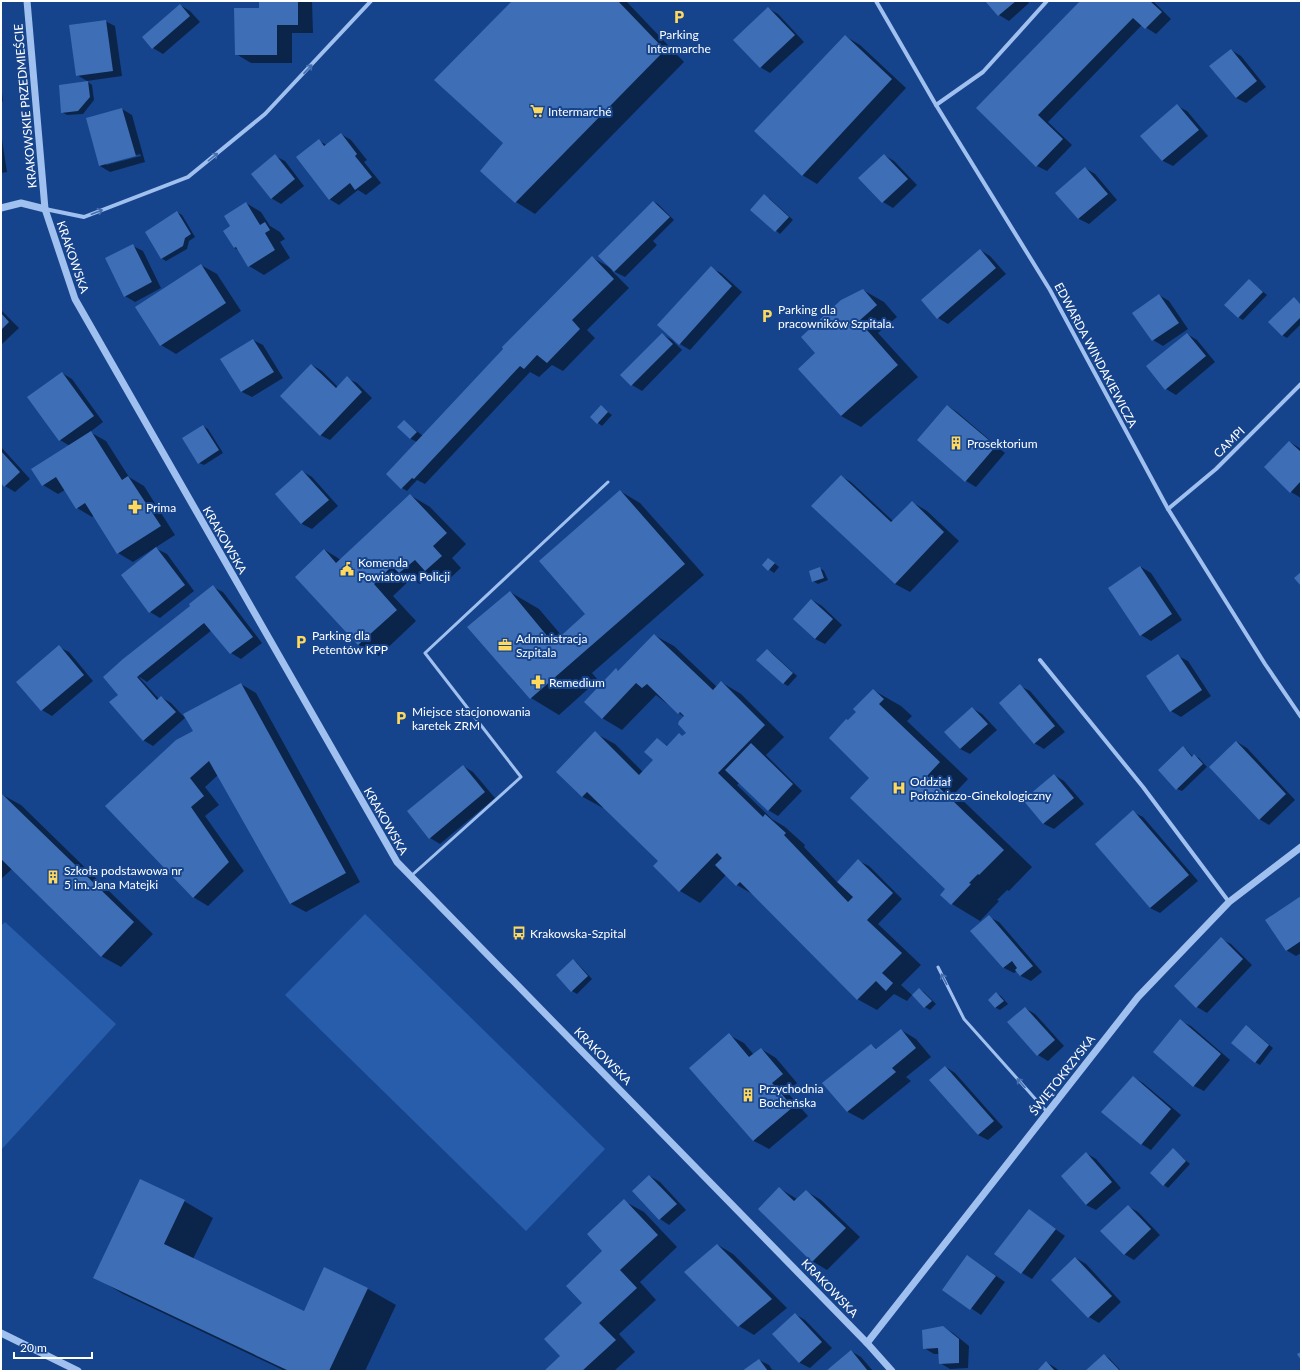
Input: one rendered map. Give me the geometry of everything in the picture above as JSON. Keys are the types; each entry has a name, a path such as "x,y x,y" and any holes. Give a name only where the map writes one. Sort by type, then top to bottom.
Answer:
{"street":[{"name":"KRAKOWSKIE PRZEDMIEŚCIE","path":"27,1 46,209"},
{"path":"1,208 21,203 84,217 188,177 265,114 372,1"},
{"name":"EDWARDA WINDAKIEWICZA","path":"876,1 936,105 1050,290 1168,509 1264,664 1301,717"},
{"path":"936,105 983,72 1047,1"},
{"name":"KRAKOWSKA","path":"46,209 75,299 397,862 867,1342 892,1371"},
{"name":"CAMPI","path":"1168,509 1216,469 1301,384"},
{"path":"1040,660 1143,787 1229,902"},
{"name":"ŚWIĘTOKRZYSKA","path":"867,1342 1138,997 1229,902 1301,846"},
{"path":"1,1333 78,1371"}],"lane":[{"path":"411,876 522,777 425,653 608,482"},
{"path":"938,967 964,1019 1047,1112"}],"shaded area":[{"path":"365,914 605,1149 526,1231 285,995"},
{"path":"5,922 116,1024 1,1150 1,926"}],"building":[{"path":"259,1 298,1 298,25 277,25 277,55 235,55 234,8 259,8"},
{"name":"Intermarché","path":"512,1 618,1 665,50 515,203 480,171 503,143 434,80"},
{"path":"985,1 1016,1 998,16"},
{"path":"1080,1 1150,1 1162,12 1145,29 1133,18 1038,115 1063,139 1036,167 976,108"},
{"path":"180,4 190,16 152,49 142,37"},
{"path":"768,7 795,35 760,68 733,40"},
{"path":"106,20 113,71 76,76 69,25"},
{"path":"845,35 892,79 802,176 754,131"},
{"path":"1231,49 1257,81 1236,98 1209,66"},
{"path":"88,81 90,97 78,111 61,113 59,85"},
{"path":"1177,104 1199,130 1162,161 1140,136"},
{"path":"122,108 136,156 99,166 86,118"},
{"path":"341,133 357,154 355,156 372,177 355,190 350,183 329,200 296,157 319,139 324,146"},
{"path":"275,154 295,179 271,199 251,174"},
{"path":"884,154 908,179 882,203 858,178"},
{"path":"1085,167 1108,194 1078,219 1055,193"},
{"path":"764,194 789,217 775,232 750,210"},
{"path":"653,201 670,217 614,272 598,256"},
{"path":"246,202 260,225 265,222 270,230 265,233 275,250 248,267 236,247 234,248 223,231 230,226 224,216"},
{"path":"177,211 191,234 185,238 183,246 161,259 145,232"},
{"path":"133,244 152,282 124,297 105,258"},
{"path":"980,249 996,268 937,319 921,300"},
{"path":"592,256 614,279 572,320 580,329 547,363 537,355 524,369 520,366 414,479 412,478 401,489 386,474 503,349 502,347"},
{"path":"201,264 226,303 160,346 135,307"},
{"path":"711,266 732,286 679,345 657,325"},
{"path":"1249,279 1263,292 1238,318 1224,305"},
{"path":"863,289 877,305 859,321 898,365 841,416 798,369 815,353 801,337 841,300"},
{"path":"1159,294 1179,323 1152,341 1132,313"},
{"path":"1294,297 1301,305 1301,317 1282,336 1268,322"},
{"path":"1,313 9,322 1,330"},
{"path":"662,333 673,344 631,386 620,375"},
{"path":"1187,333 1206,356 1165,390 1146,366"},
{"path":"253,339 274,372 241,392 220,359"},
{"path":"311,364 336,388 347,376 362,392 320,436 280,396"},
{"path":"62,372 94,416 59,441 27,397"},
{"path":"601,405 608,412 597,424 590,417"},
{"name":"Prosektorium","path":"947,405 996,446 965,482 917,440"},
{"path":"404,420 417,432 410,439 397,427"},
{"path":"203,425 219,450 198,464 182,438"},
{"path":"91,431 122,480 128,476 161,526 117,554 85,503 76,509 56,477 42,486 31,469"},
{"path":"1289,441 1301,452 1301,481 1290,493 1264,467"},
{"path":"1,451 20,472 4,487 1,483"},
{"path":"302,470 329,500 301,524 275,494"},
{"path":"841,475 891,522 912,501 944,532 895,584 811,506"},
{"path":"620,490 685,564 530,699 467,627 510,591 553,643 585,614 539,561"},
{"name":"Komenda Powiatowa Policji","path":"410,494 447,533 433,546 442,556 425,571 415,560 399,573 392,566 374,584 397,610 358,645 295,577 324,549 336,563"},
{"path":"156,547 185,585 149,613 121,575"},
{"path":"768,558 775,563 768,571 762,565"},
{"path":"1140,566 1172,614 1140,636 1108,588"},
{"path":"820,567 824,578 812,582 809,571"},
{"path":"1301,572 1301,586 1294,578"},
{"path":"213,585 253,637 230,654 204,623 137,677 157,700 161,696 176,712 143,741 109,702 118,695 103,677 123,659 190,606 189,604"},
{"path":"811,599 833,619 815,639 793,619"},
{"path":"654,634 713,690 721,681 765,725 718,773 763,817 765,814 786,833 784,835 848,902 853,897 837,882 858,859 893,893 867,920 902,953 882,973 893,983 886,991 876,981 857,1000 740,882 736,886 715,865 722,858 717,853 679,892 653,866 658,861 587,792 582,797 556,772 595,731 639,775 653,760 644,752 657,738 667,746 679,733 682,736 686,733 678,724 684,716 680,712 678,714 647,684 642,688 636,683 602,719 584,702 616,668 618,671"},
{"path":"59,645 84,675 41,711 16,682"},
{"path":"767,649 793,673 783,684 756,660"},
{"path":"1178,654 1202,690 1170,712 1146,676"},
{"path":"241,683 346,873 290,904 209,761 190,778 204,796 191,807 229,862 193,898 105,806 176,740 193,731 183,714"},
{"path":"1020,684 1055,726 1034,744 999,703"},
{"name":"Oddział Położniczo-Ginekologiczny","path":"873,689 884,699 879,704 940,762 927,776 1004,850 969,883 971,884 951,905 940,895 945,889 850,798 869,778 829,738 846,719 848,720 856,712 853,709"},
{"path":"972,707 988,724 960,749 944,732"},
{"path":"1236,741 1286,794 1259,820 1209,767"},
{"path":"751,743 793,784 768,811 725,770"},
{"path":"1183,746 1192,757 1194,754 1203,764 1176,790 1158,770"},
{"path":"463,765 485,792 429,839 407,811"},
{"path":"1054,774 1074,798 1043,824 1023,800"},
{"name":"Szkoła podstawowa nr 5 im. Jana Matejki","path":"1,793 134,922 101,957 1,859"},
{"path":"1133,810 1189,875 1150,908 1095,844"},
{"path":"1301,896 1301,941 1286,951 1265,920"},
{"path":"989,915 1033,966 1020,976 1015,970 1017,968 1012,961 1003,968 970,931"},
{"path":"1221,937 1243,959 1196,1008 1174,986"},
{"path":"573,959 588,976 571,992 556,975"},
{"path":"919,988 932,1001 924,1008 912,995"},
{"path":"996,992 1004,1001 995,1008 988,1000"},
{"path":"1025,1007 1055,1040 1037,1056 1007,1022"},
{"path":"1180,1019 1221,1054 1193,1087 1153,1052"},
{"path":"1246,1025 1269,1045 1255,1063 1231,1043"},
{"path":"901,1029 916,1048 892,1068 896,1072 847,1112 822,1083 871,1044 876,1049"},
{"name":"Przychodnia Bocheńska","path":"729,1033 749,1057 761,1048 783,1074 772,1083 793,1107 753,1141 689,1068"},
{"path":"945,1066 994,1121 978,1135 929,1080"},
{"path":"1133,1076 1171,1109 1141,1145 1101,1112"},
{"path":"1173,1148 1186,1161 1163,1186 1150,1173"},
{"path":"1086,1152 1112,1182 1086,1205 1061,1176"},
{"path":"649,1175 677,1204 659,1220 632,1191"},
{"path":"140,1179 185,1200 164,1244 304,1311 324,1267 368,1288 329,1371 289,1371 93,1278"},
{"path":"779,1187 794,1201 806,1190 846,1228 812,1262 758,1209"},
{"path":"624,1199 658,1235 620,1270 637,1288 599,1323 616,1340 582,1371 544,1371 560,1356 544,1339 582,1303 566,1286 602,1251 587,1234"},
{"path":"1128,1205 1151,1229 1124,1255 1100,1231"},
{"path":"1029,1209 1056,1229 1021,1274 994,1254"},
{"path":"717,1244 772,1299 738,1327 684,1272"},
{"path":"967,1255 996,1276 970,1310 942,1290"},
{"path":"1075,1257 1112,1296 1088,1318 1051,1280"},
{"path":"795,1313 822,1342 799,1363 772,1334"},
{"path":"943,1326 959,1339 959,1363 939,1364 938,1348 923,1349 922,1330"},
{"path":"851,1350 868,1371 826,1371"},
{"path":"1301,1352 1301,1360 1297,1354"},
{"path":"1104,1354 1120,1371 1085,1371"},
{"path":"759,1359 768,1371 742,1371"},
{"path":"1046,1361 1055,1371 1037,1371"}],"place":[{"name":"Parking Intermarche","path":"679,17"},
{"name":"Intermarché","path":"537,111"},
{"name":"Parking dla pracowników Szpitala.","path":"767,316"},
{"name":"Prosektorium","path":"956,443"},
{"name":"Prima","path":"135,507"},
{"name":"Komenda Powiatowa Policji","path":"347,569"},
{"name":"Parking dla Petentów KPP","path":"301,642"},
{"name":"Administracja Szpitala","path":"505,645"},
{"name":"Remedium","path":"538,682"},
{"name":"Miejsce stacjonowania karetek ZRM","path":"401,718"},
{"name":"Oddział Położniczo-Ginekologiczny","path":"899,788"},
{"name":"Szkoła podstawowa nr 5 im. Jana Matejki","path":"53,877"},
{"name":"Krakowska-Szpital","path":"519,933"},
{"name":"Przychodnia Bocheńska","path":"748,1095"}]}
